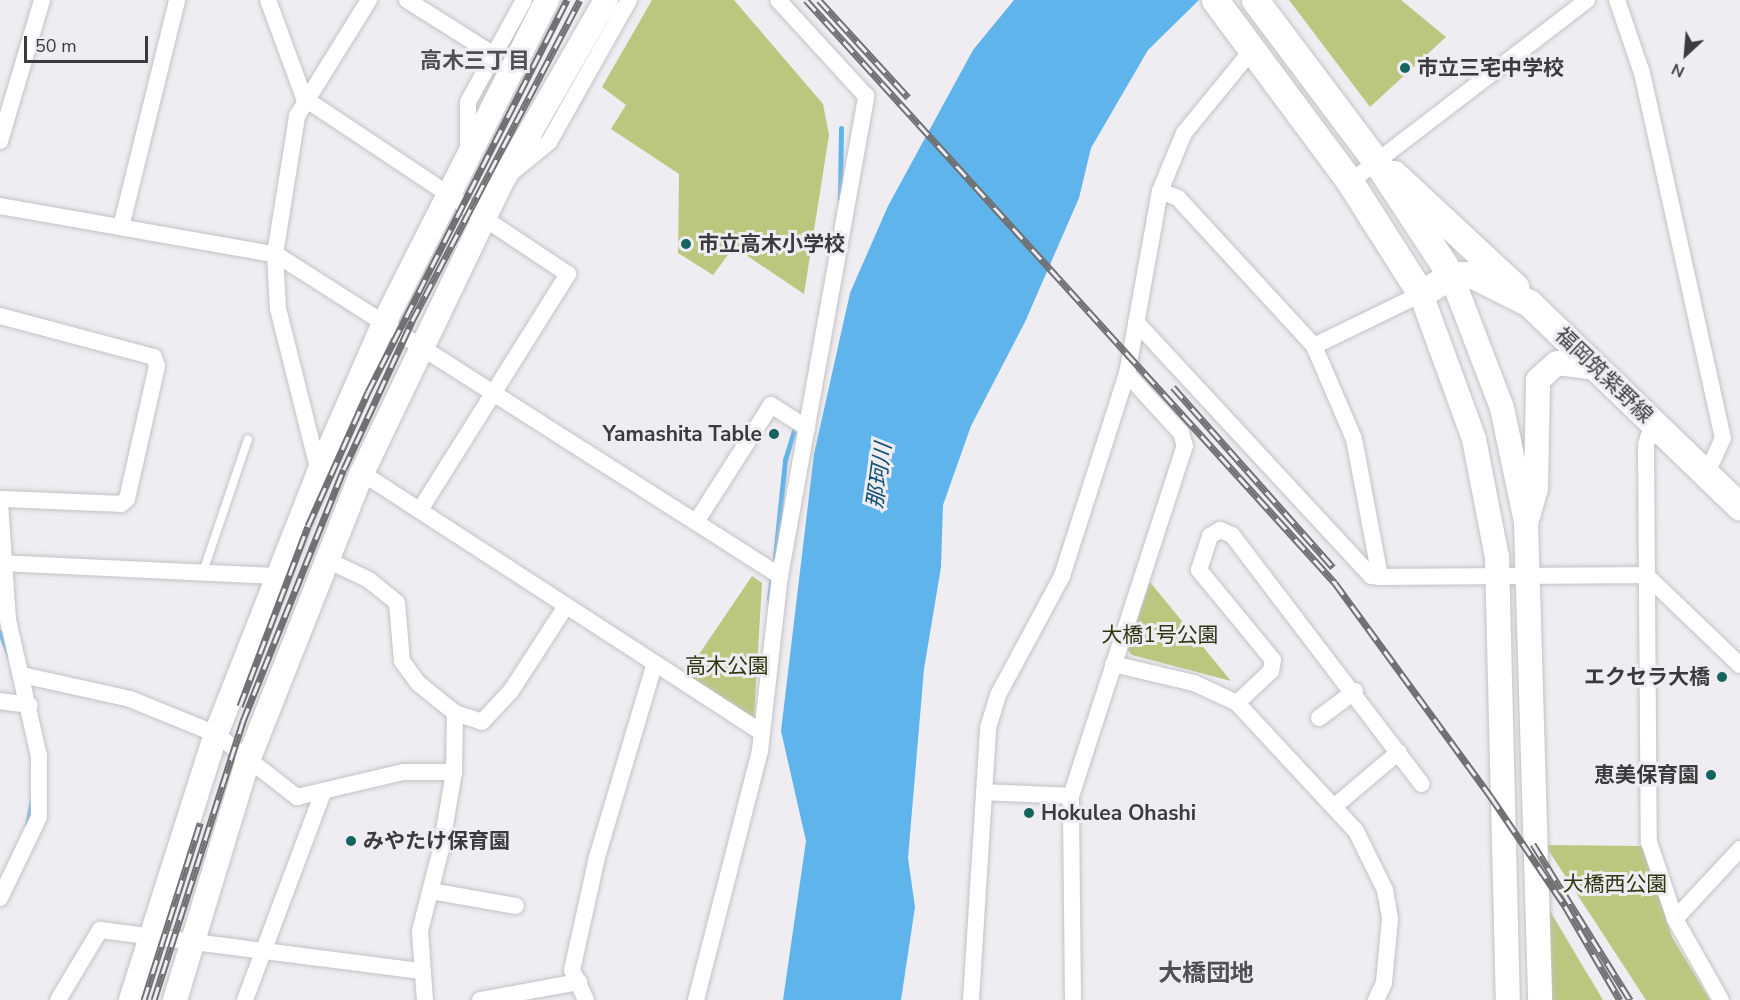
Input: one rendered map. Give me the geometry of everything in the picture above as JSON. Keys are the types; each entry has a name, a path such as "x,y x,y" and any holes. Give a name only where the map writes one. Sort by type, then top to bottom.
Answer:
{"main road":[{"path":"1215,0 1350,182 1421,294 1451,275 1376,161 1258,2"},
{"path":"1376,161 1430,203 1529,303"},
{"name":"福岡筑紫野線","path":"1451,275 1488,279 1529,303 1599,368 1740,507"}],"street":[{"path":"0,141 42,0"},
{"path":"121,227 177,0"},
{"path":"268,0 304,98 447,198 483,218 568,274 491,392 420,510"},
{"path":"319,472 278,309 274,254 304,98 369,0"},
{"path":"407,0 494,55"},
{"path":"468,156 468,102 524,0"},
{"path":"131,1000 216,734 319,472 386,321 547,0"},
{"path":"175,1000 248,763 325,559 362,472 419,346 483,218 606,0"},
{"path":"502,182 549,142 629,0"},
{"path":"696,1000 762,733 780,576 866,96 778,0"},
{"path":"1350,182 1587,0"},
{"path":"1617,0 1642,74 1723,438 1706,475"},
{"path":"971,1000 988,729 998,695 1062,576 1127,374 1160,191 1184,133 1252,50"},
{"path":"1160,191 1178,198 1314,346 1354,439 1380,577"},
{"path":"0,206 274,254 386,321 419,346 780,576"},
{"path":"1451,275 1502,408 1526,522 1532,574 1540,1000"},
{"path":"1314,346 1421,294 1474,439 1497,575 1508,1000"},
{"path":"0,316 154,357 158,366 127,499 122,504 0,501 8,620 22,675 17,704 39,756 39,817 0,898"},
{"path":"1136,322 1371,576 1646,575 1740,665"},
{"path":"1526,522 1536,488 1538,380 1557,363 1599,368"},
{"path":"1073,1000 1071,796 1185,446 1181,433 1127,374"},
{"path":"696,522 771,405 807,428"},
{"path":"1653,422 1646,446 1649,842 1675,919 1721,1000"},
{"path":"362,472 762,733"},
{"path":"1237,703 1271,671 1273,660 1198,570 1210,536 1220,530 1232,535 1355,691 1422,784"},
{"path":"325,559 369,580 397,603 402,661 418,683 455,713 482,722 511,691 566,606"},
{"path":"3,564 278,576"},
{"path":"586,1000 572,970 594,869 655,663"},
{"path":"1113,664 1194,683 1237,703 1335,805 1356,831 1385,890 1390,946 1376,1000"},
{"path":"22,675 130,699 216,734 248,763 297,797 323,793 403,772 454,772"},
{"path":"1320,718 1355,691"},
{"path":"425,1000 419,971 420,931 431,891 454,772 455,713"},
{"path":"1335,805 1399,752"},
{"path":"984,792 1071,796"},
{"path":"245,1000 323,793"},
{"path":"1675,919 1740,849"},
{"path":"431,891 516,906"},
{"path":"58,1000 100,930 419,971"},
{"path":"480,1000 579,982"}],"lane":[{"path":"203,572 248,439"}],"green space":[{"path":"652,0 734,0 823,104 829,135 804,294 734,247 713,275 678,253 679,174 611,129 626,105 602,87"},
{"path":"1289,0 1401,0 1446,37 1370,107"},
{"name":"高木公園","path":"752,576 762,583 754,718 685,675"},
{"name":"大橋1号公園","path":"1150,582 1231,681 1132,655 1127,649"},
{"name":"大橋西公園","path":"1545,845 1642,846 1672,937 1710,1000 1646,1000"},
{"path":"1541,896 1603,1000 1547,1000"}],"water":[{"name":"那珂川","path":"1014,0 1199,0 1148,50 1091,148 1079,198 1025,322 971,426 943,505 941,567 924,669 908,858 915,907 901,1000 783,1000 806,841 781,731 814,454 850,293 888,206 973,50"}],"waterway":[{"path":"840,199 841,128"},
{"path":"775,557 785,460 796,425"},
{"path":"769,599 772,575"},
{"path":"0,632 9,656"},
{"path":"27,826 32,800"}],"railway":[{"path":"240,706 308,526 368,392 567,0"},
{"path":"154,1000 243,721 344,469 412,321 580,0"},
{"path":"806,0 1335,583 1491,797 1565,906 1620,1000"},
{"path":"819,0 908,97"},
{"path":"1173,387 1333,567"},
{"path":"144,1000 200,823"},
{"path":"1533,844 1630,1000"}],"place":[{"name":"市立三宅中学校","path":"1405,68"},
{"name":"市立高木小学校","path":"686,244"},
{"name":"Yamashita Table","path":"774,434"},
{"name":"エクセラ大橋","path":"1722,677"},
{"name":"恵美保育園","path":"1711,775"},
{"name":"Hokulea Ohashi","path":"1029,813"},
{"name":"みやたけ保育園","path":"351,841"}],"district":[{"name":"高木三丁目","path":"475,62"},
{"name":"大橋団地","path":"1206,974"}]}
